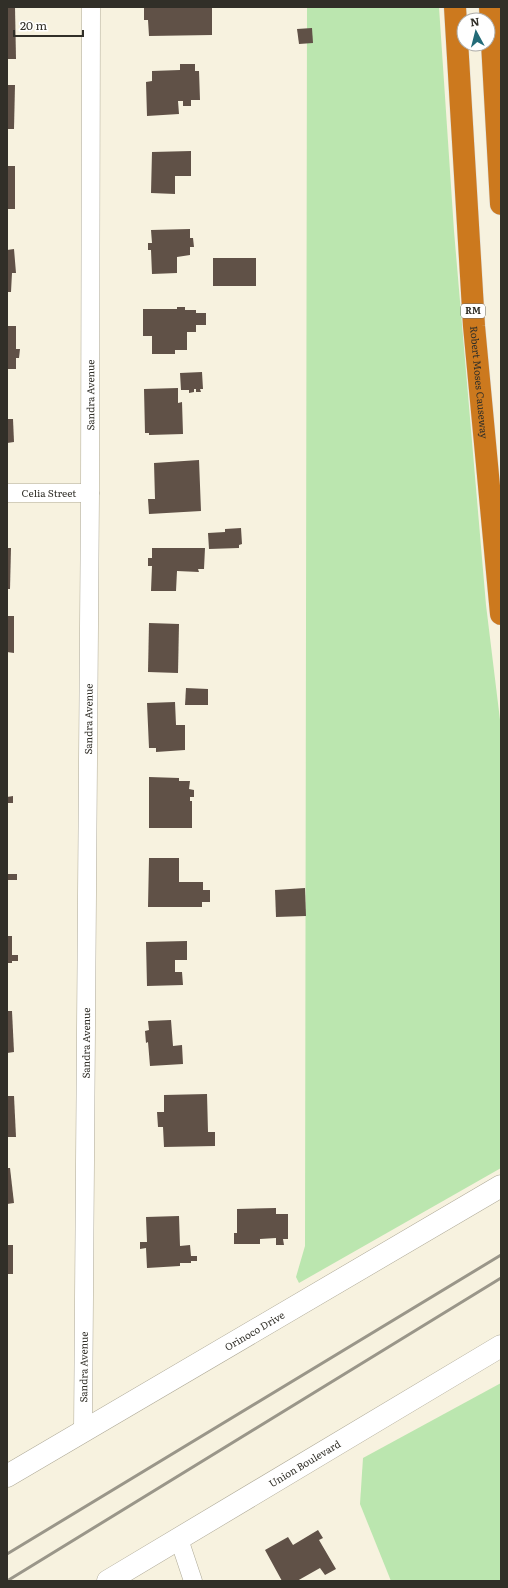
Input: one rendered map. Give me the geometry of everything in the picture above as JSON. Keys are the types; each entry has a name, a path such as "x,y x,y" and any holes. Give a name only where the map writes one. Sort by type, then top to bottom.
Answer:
{"highway":[{"name":"Robert Moses Causeway","path":"455,7 474,326 501,614"},
{"path":"490,7 501,204"}],"street":[{"name":"Sandra Avenue","path":"83,1431 90,493 91,7"},
{"name":"Celia Street","path":"7,493 90,493"},
{"name":"Orinoco Drive","path":"7,1476 501,1186"},
{"name":"Union Boulevard","path":"108,1581 501,1346"},
{"path":"179,1539 193,1581"}],"green space":[{"path":"307,7 439,7 454,231 486,605 501,728 501,1168 299,1283 296,1277 305,1246"},
{"path":"501,1383 501,1581 391,1581 360,1504 363,1458"}],"building":[{"path":"7,7 15,7 16,59 7,59"},
{"path":"144,7 212,8 212,35 149,36 148,20 144,20"},
{"path":"312,28 313,43 299,44 297,29"},
{"path":"180,64 195,64 195,71 199,71 200,100 191,100 191,106 183,106 183,101 178,101 179,114 147,116 146,82 152,81 152,71 180,70"},
{"path":"7,85 15,85 14,129 7,129"},
{"path":"191,151 191,176 175,176 175,194 151,193 152,152"},
{"path":"7,166 15,166 15,209 7,209"},
{"path":"190,229 190,238 193,238 194,247 190,247 190,255 177,257 177,273 152,274 151,250 148,250 148,243 152,243 151,230"},
{"path":"14,249 16,273 12,273 11,292 7,292 7,250"},
{"path":"213,258 256,258 256,286 213,286"},
{"path":"177,307 185,307 185,310 196,310 196,313 206,313 206,325 196,325 196,332 187,332 187,350 175,350 175,354 152,354 152,336 143,336 143,309 177,309"},
{"path":"7,326 16,326 16,349 20,349 19,358 16,358 16,369 7,369"},
{"path":"202,372 203,389 200,389 201,392 196,392 196,389 194,389 194,392 189,393 189,390 181,390 180,373"},
{"path":"178,388 178,403 182,402 183,434 149,435 149,433 145,433 144,389"},
{"path":"7,419 13,419 14,442 7,443"},
{"path":"199,460 201,511 149,514 148,499 155,499 154,463"},
{"path":"241,528 242,544 239,545 239,548 209,549 208,533 225,532 225,529"},
{"path":"7,548 11,548 10,589 7,589"},
{"path":"152,548 205,548 204,569 198,569 199,572 177,571 176,591 151,591 152,566 148,566 148,558 152,558"},
{"path":"7,616 14,616 14,653 7,652"},
{"path":"149,623 179,624 178,673 148,672"},
{"path":"186,688 208,689 208,705 185,705"},
{"path":"175,702 176,725 185,725 185,750 156,752 156,748 149,748 147,703"},
{"path":"149,777 179,778 179,781 190,781 189,789 194,790 194,797 190,797 190,801 192,801 192,828 149,828"},
{"path":"13,796 13,803 7,803 7,797"},
{"path":"149,858 179,858 179,882 203,882 203,890 210,890 210,902 202,902 202,907 148,907"},
{"path":"7,874 17,874 17,880 7,880"},
{"path":"305,888 306,916 276,917 275,890"},
{"path":"7,936 12,936 12,955 18,955 18,961 12,961 12,963 7,963"},
{"path":"187,941 187,960 175,960 175,972 182,972 183,985 147,986 146,942"},
{"path":"7,1011 12,1011 14,1052 7,1053"},
{"path":"171,1020 173,1046 182,1045 183,1064 150,1066 148,1042 146,1043 145,1031 149,1030 148,1021"},
{"path":"207,1094 208,1132 215,1132 215,1146 164,1147 163,1127 158,1127 157,1112 164,1112 164,1095"},
{"path":"7,1096 14,1096 16,1137 7,1137"},
{"path":"7,1168 10,1168 14,1203 7,1204"},
{"path":"276,1208 276,1214 288,1214 288,1239 283,1239 284,1245 276,1245 276,1238 260,1239 260,1244 234,1244 234,1233 237,1233 237,1209"},
{"path":"179,1216 180,1246 190,1245 191,1256 197,1256 197,1261 191,1261 191,1263 180,1263 180,1266 147,1268 146,1248 140,1249 140,1242 147,1242 146,1217"},
{"path":"7,1245 13,1245 13,1274 7,1274"},
{"path":"318,1530 323,1538 319,1540 336,1569 325,1575 320,1568 297,1581 282,1581 265,1550 288,1537 293,1545"}],"railway":[{"path":"7,1554 501,1255"},
{"path":"7,1581 501,1278"}]}
